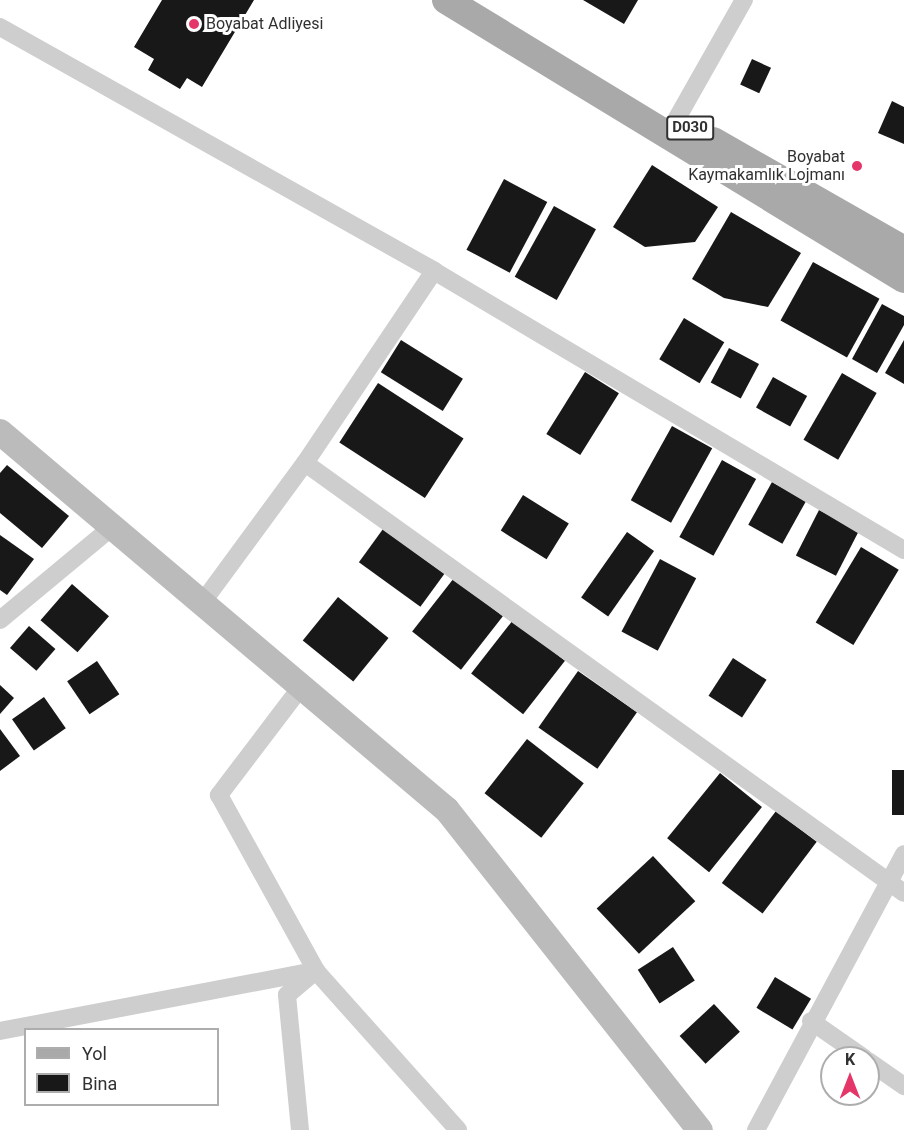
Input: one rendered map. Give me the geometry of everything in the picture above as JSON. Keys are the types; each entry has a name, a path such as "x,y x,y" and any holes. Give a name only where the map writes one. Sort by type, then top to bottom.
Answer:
{"main road":[{"path":"446,0 904,279"},
{"name":"D030","path":"479,0 676,120 904,249"}],"street":[{"path":"676,120 744,0"},
{"path":"0,27 434,271 904,550"},
{"path":"202,603 305,463 434,271"},
{"path":"0,432 447,810 700,1130"},
{"path":"305,463 904,893"},
{"path":"0,620 112,527"},
{"path":"301,687 219,795 315,971 458,1130"},
{"path":"756,1130 812,1021 904,854"},
{"path":"0,1031 315,971"},
{"path":"300,1130 287,995 315,971"},
{"path":"812,1021 847,1046"},
{"path":"880,1069 904,1086"}],"building":[{"name":"Boyabat Adliyesi","path":"162,0 254,0 202,87 187,78 180,89 148,70 154,59 134,47"},
{"path":"583,0 638,0 624,24"},
{"path":"752,59 771,68 759,93 740,84"},
{"name":"Boyabat Kaymakamlık Lojmanı","path":"892,101 904,107 904,144 878,133"},
{"path":"652,165 718,207 695,242 645,247 613,227"},
{"path":"504,179 547,202 510,273 466,250"},
{"path":"554,206 596,229 557,300 515,277"},
{"path":"731,212 801,253 768,307 724,298 692,279"},
{"path":"813,262 879,299 847,357 781,321"},
{"path":"882,304 904,316 904,325 877,373 852,359"},
{"path":"684,318 724,342 700,383 659,359"},
{"path":"401,340 463,379 443,411 381,372"},
{"path":"904,340 904,384 885,373"},
{"path":"729,348 759,364 741,398 711,382"},
{"path":"585,372 619,393 580,455 546,434"},
{"path":"842,373 877,393 838,460 804,440"},
{"path":"773,377 807,396 790,427 756,408"},
{"path":"378,383 464,439 425,498 339,443"},
{"path":"672,426 712,448 671,523 631,500"},
{"path":"722,460 756,479 713,556 679,537"},
{"path":"7,465 69,516 42,548 0,513 0,473"},
{"path":"772,482 806,501 782,544 748,525"},
{"path":"523,495 569,524 547,559 501,531"},
{"path":"819,510 859,530 836,576 796,555"},
{"path":"383,529 444,574 420,607 359,562"},
{"path":"627,532 654,551 608,616 581,598"},
{"path":"0,535 34,559 7,595 0,590"},
{"path":"861,547 899,570 853,645 816,622"},
{"path":"660,559 696,578 658,651 622,631"},
{"path":"454,578 503,616 461,670 412,632"},
{"path":"72,584 109,616 77,652 41,620"},
{"path":"338,597 389,638 353,681 303,641"},
{"path":"513,620 565,661 523,714 471,674"},
{"path":"29,626 55,649 36,671 10,648"},
{"path":"733,658 767,680 742,718 708,696"},
{"path":"97,661 119,694 90,714 67,681"},
{"path":"578,671 637,712 597,769 538,728"},
{"path":"0,685 14,698 0,714"},
{"path":"44,697 66,728 34,750 12,719"},
{"path":"0,729 20,756 0,771"},
{"path":"527,739 584,783 541,838 485,793"},
{"path":"892,770 904,770 904,815 892,815"},
{"path":"720,773 762,807 709,872 667,838"},
{"path":"776,811 817,842 763,914 722,883"},
{"path":"653,856 695,901 639,954 597,909"},
{"path":"673,947 695,981 660,1003 638,970"},
{"path":"775,977 811,999 792,1029 756,1008"},
{"path":"714,1004 740,1032 706,1064 680,1036"}],"place":[{"name":"Boyabat Adliyesi","path":"194,24"},
{"name":"Boyabat Kaymakamlık Lojmanı","path":"857,166"}]}
